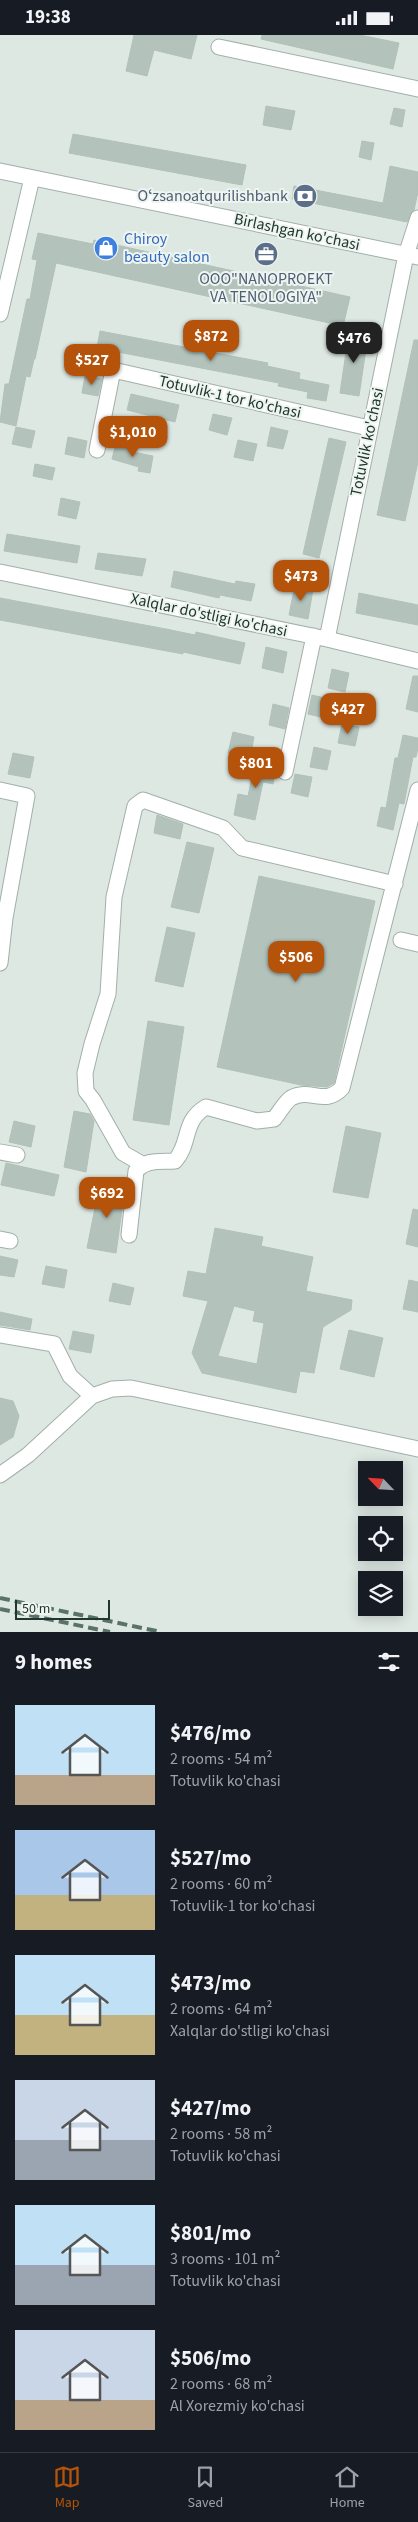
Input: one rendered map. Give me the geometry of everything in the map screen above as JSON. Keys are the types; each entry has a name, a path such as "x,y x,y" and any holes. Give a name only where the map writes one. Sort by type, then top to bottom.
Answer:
{"street":[{"path":"219,47 418,89"},
{"name":"Birlashgan ko'chasi","path":"0,171 412,256"},
{"path":"0,314 32,178"},
{"name":"Totuvlik ko'chasi","path":"285,772 321,637 369,429 412,256 418,218"},
{"name":"Totuvlik-1 tor ko'chasi","path":"97,450 113,370 369,429"},
{"name":"Xalqlar do'stligi ko'chasi","path":"0,572 321,637 418,661"},
{"path":"0,790 27,796 2,918 0,963"},
{"path":"395,884 242,848 223,828 143,800 138,802 135,806 114,897 108,994 85,1073 86,1091 123,1153 142,1164 175,1161 180,1155 195,1114 206,1107 257,1121 274,1119 290,1098 305,1094 328,1098 335,1096 342,1089 395,884 410,825 418,790"},
{"path":"401,940 418,944"},
{"path":"0,1152 18,1155"},
{"path":"129,1235 136,1171 142,1164"},
{"path":"0,1335 54,1344 70,1376 92,1396"},
{"path":"0,1475 28,1455 92,1396 112,1389 132,1389 418,1449"}],"building":[{"path":"134,35 197,35 191,59 154,50 147,76 126,71"},
{"path":"262,35 360,35 399,43 393,69 261,39"},
{"path":"266,106 295,111 291,130 263,125"},
{"path":"394,108 405,110 402,127 390,124"},
{"path":"73,134 246,165 242,185 69,153"},
{"path":"362,141 374,143 371,160 359,157"},
{"path":"390,166 418,172 418,192 414,210 407,222 292,199 294,186 383,203"},
{"path":"38,233 93,244 94,240 350,297 343,326 56,263 35,359 30,377 26,376 16,426 0,422 5,384 9,384 27,299 30,299 37,260 32,259"},
{"path":"100,331 268,363 267,366 300,373 299,379 329,385 326,401 307,398 308,392 278,386 279,383 97,348"},
{"path":"349,332 368,335 359,396 340,393"},
{"path":"414,340 418,340 418,462 405,521 377,515"},
{"path":"85,376 102,379 98,396 82,393"},
{"path":"131,394 179,405 175,422 127,410"},
{"path":"213,414 232,418 227,435 209,430"},
{"path":"16,427 35,431 31,448 12,444"},
{"path":"271,427 288,431 283,449 267,446"},
{"path":"68,437 87,441 84,458 65,454"},
{"path":"329,438 346,442 319,558 303,554"},
{"path":"238,440 257,444 253,461 234,457"},
{"path":"116,443 134,447 133,452 153,456 150,473 138,471 139,467 112,459"},
{"path":"35,464 55,468 52,480 33,476"},
{"path":"61,498 80,502 76,519 58,515"},
{"path":"7,534 80,546 77,563 4,551"},
{"path":"98,553 146,559 142,576 95,569"},
{"path":"174,571 235,584 236,581 255,584 251,601 220,595 219,598 171,587"},
{"path":"295,585 313,589 308,619 289,615"},
{"path":"359,593 418,605 418,625 356,613"},
{"path":"0,598 195,635 196,632 245,643 240,664 183,652 183,654 0,620"},
{"path":"266,647 287,652 283,673 262,668"},
{"path":"332,669 349,673 345,692 328,688"},
{"path":"413,676 418,676 418,712 406,709"},
{"path":"312,695 329,699 325,718 308,714"},
{"path":"273,704 289,708 285,729 269,725"},
{"path":"342,724 359,727 355,746 338,743"},
{"path":"233,732 254,737 250,758 228,753"},
{"path":"403,735 418,738 418,748 416,757 413,757 404,804 399,803 393,830 377,826 381,807 386,808 395,758 398,758"},
{"path":"314,747 331,751 327,770 310,767"},
{"path":"13,753 34,757 30,778 8,774"},
{"path":"256,758 277,763 273,784 263,782 255,820 234,815 238,794 248,796"},
{"path":"295,774 312,777 308,797 291,793"},
{"path":"157,815 183,824 180,839 154,833"},
{"path":"187,842 214,848 199,913 171,907"},
{"path":"259,876 375,901 334,1083 327,1087 301,1085 217,1067"},
{"path":"167,927 195,933 183,987 155,981"},
{"path":"148,1021 184,1027 169,1125 133,1120"},
{"path":"74,1111 90,1114 94,1121 86,1172 64,1167"},
{"path":"14,1121 35,1126 31,1147 9,1142"},
{"path":"346,1126 381,1133 368,1198 333,1192"},
{"path":"6,1163 59,1175 54,1196 1,1185"},
{"path":"100,1183 125,1188 116,1253 87,1248"},
{"path":"413,1209 418,1210 418,1247 406,1244"},
{"path":"215,1228 263,1237 261,1246 313,1257 306,1291 352,1300 351,1310 323,1327 314,1373 300,1371 296,1393 202,1373 192,1353 208,1301 183,1296 188,1271 206,1274","holes":["234,1306 255,1311 253,1321 264,1323 257,1364 218,1356"]},
{"path":"0,1256 18,1260 14,1277 0,1275"},
{"path":"46,1266 67,1270 64,1288 42,1284"},
{"path":"409,1280 418,1282 418,1312 403,1309"},
{"path":"113,1283 134,1288 130,1305 109,1301"},
{"path":"0,1312 32,1319 30,1330 0,1325"},
{"path":"349,1330 383,1338 374,1377 340,1369"},
{"path":"73,1331 94,1335 91,1353 69,1349"},
{"path":"0,1398 13,1401 19,1416 13,1437 0,1445"}],"railway":[{"path":"0,1598 161,1632"},
{"path":"0,1609 110,1632"}],"place":[{"name":"Oʻzsanoatqurilishbank","path":"305,196"},
{"name":"Chiroy beauty salon","path":"106,248"},
{"name":"ООО\"NANOPROEKT VA TENOLOGIYA\"","path":"266,254"}]}
